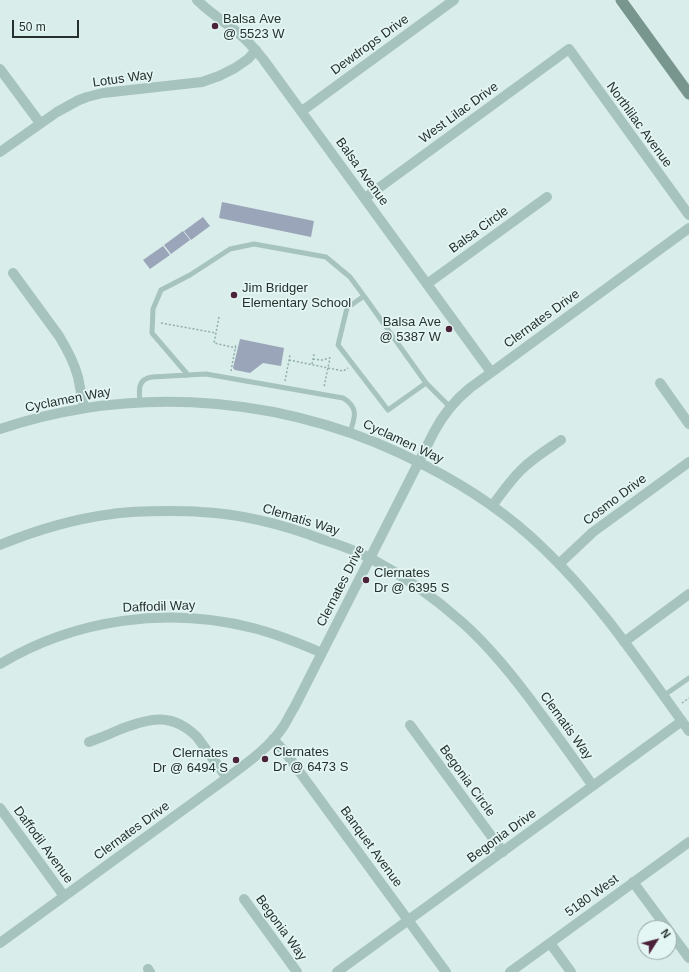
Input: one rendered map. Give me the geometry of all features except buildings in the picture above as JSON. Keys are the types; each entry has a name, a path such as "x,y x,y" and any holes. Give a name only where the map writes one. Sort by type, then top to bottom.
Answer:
{"main road":[{"path":"621,0 689,94"}],"street":[{"name":"Balsa Avenue","path":"197,0 211,13 243,37 256,50 491,372"},
{"name":"Dewdrops Drive","path":"302,111 454,0"},
{"name":"West Lilac Drive","path":"365,198 569,49"},
{"name":"Northlilac Avenue","path":"569,49 689,215"},
{"name":"Lotus Way","path":"0,152 71,103 86,97 193,83 210,79 235,68 248,59 256,50"},
{"path":"0,69 40,123"},
{"name":"Balsa Circle","path":"427,284 547,197"},
{"name":"Clernates Drive","path":"0,943 227,778 273,739 283,727 289,716 438,423 450,407 470,388 491,372 689,228"},
{"path":"13,273 65,346 77,375 84,408"},
{"path":"660,383 689,424"},
{"name":"Cyclamen Way","path":"0,429 33,419 84,408 140,402 189,402 234,405 289,415 350,432 388,447 461,485 492,506 527,533 577,582 593,601 689,731"},
{"path":"492,506 521,470 561,440"},
{"name":"Cosmo Drive","path":"559,564 597,529 689,462"},
{"name":"Clematis Way","path":"0,545 47,528 79,520 113,513 143,511 201,512 265,521 309,534 348,548 370,558 432,597 464,624 494,653 515,678 593,786"},
{"path":"624,642 689,594"},
{"name":"Daffodil Way","path":"0,664 36,645 75,631 120,621 167,618 201,619 246,626 292,640 322,653"},
{"path":"89,742 139,722 154,719 171,721 178,723 197,737 227,778"},
{"name":"Begonia Drive","path":"337,972 682,721"},
{"name":"Begonia Circle","path":"410,725 503,852"},
{"name":"Banquet Avenue","path":"273,739 286,752 446,972"},
{"name":"Daffodil Avenue","path":"0,808 64,896"},
{"name":"5180 West","path":"510,972 689,842"},
{"path":"633,882 661,920"},
{"name":"Begonia Way","path":"244,899 297,972"},
{"path":"677,942 689,958"},
{"path":"550,943 571,972"}],"lane":[{"path":"188,375 152,333 153,309 161,290 230,249 254,244 326,257 350,276 426,383 450,407"},
{"path":"364,296 347,308 338,345 388,410 426,383"},
{"path":"140,402 140,386 142,381 146,378 206,374 343,398 352,405 354,412 350,432"},
{"path":"663,696 689,678"}],"path":[{"path":"219,317 214,343 236,348"},
{"path":"161,323 216,334"},
{"path":"231,371 236,344"},
{"path":"312,364 314,354"},
{"path":"285,381 290,355"},
{"path":"313,359 322,360 330,358 324,387"},
{"path":"289,360 343,372"},
{"path":"682,703 689,698"}],"shaded area":[{"path":"222,202 314,221 311,237 219,218"},
{"path":"203,217 210,226 191,240 184,231"},
{"path":"183,231 190,240 171,254 164,245"},
{"path":"163,246 170,255 150,269 143,260"},
{"path":"240,339 284,348 281,366 263,363 250,373 235,370 233,368"}],"place":[{"name":"Balsa Ave @ 5523 W","path":"215,26"},
{"name":"Jim Bridger Elementary School","path":"234,295"},
{"name":"Balsa Ave @ 5387 W","path":"449,329"},
{"name":"Clernates Dr @ 6395 S","path":"366,580"},
{"name":"Clernates Dr @ 6473 S","path":"265,759"},
{"name":"Clernates Dr @ 6494 S","path":"236,760"}]}
